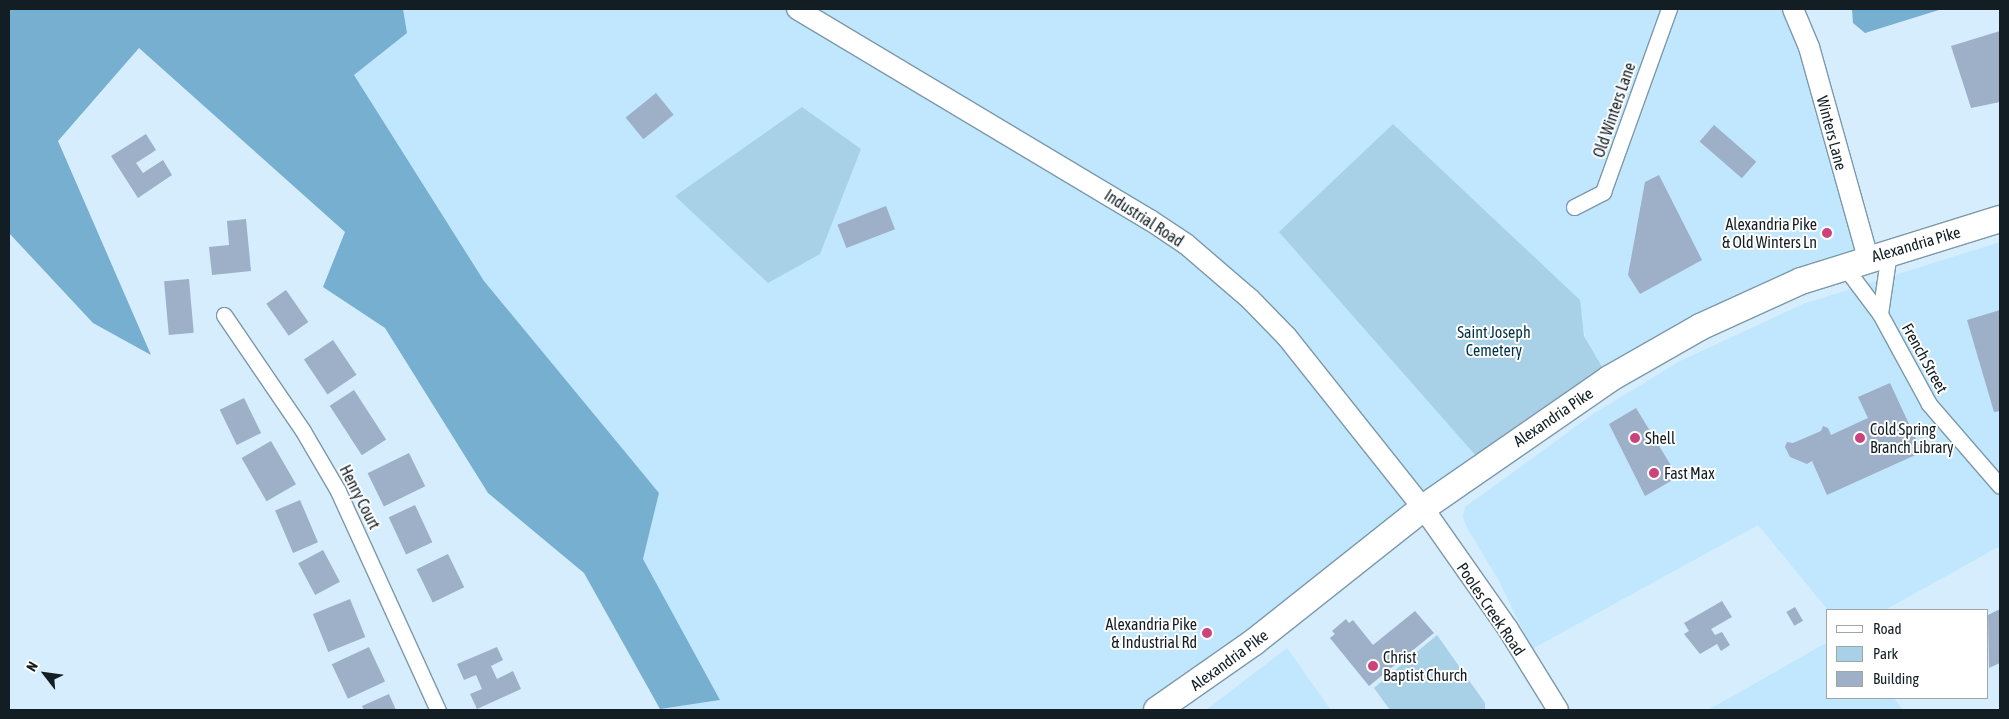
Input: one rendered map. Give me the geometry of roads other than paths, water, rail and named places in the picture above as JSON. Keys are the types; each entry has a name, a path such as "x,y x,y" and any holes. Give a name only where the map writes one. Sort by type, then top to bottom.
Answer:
{"highway":[{"name":"Alexandria Pike","path":"1158,710 1254,642 1422,508 1609,379 1700,327 1801,281 1867,259 2000,220"}],"main road":[{"name":"Industrial Road","path":"797,9 1113,197 1186,244 1250,299 1281,330 1422,508"},
{"name":"Winters Lane","path":"1793,9 1809,48 1867,259"},
{"name":"Pooles Creek Road","path":"1422,508 1508,629 1558,710"}],"street":[{"name":"Old Winters Lane","path":"1574,207 1603,192 1669,9"},
{"name":"French Street","path":"1867,259 1880,314 1918,387 2000,486"},
{"name":"French Street","path":"1867,259 1880,314"},
{"name":"Henry Court","path":"224,315 303,431 338,491 438,710"}],"place":[{"name":"Alexandria Pike & Old Winters Ln","path":"1827,233"},
{"name":"Shell","path":"1635,438"},
{"name":"Cold Spring Branch Library","path":"1860,438"},
{"name":"Fast Max","path":"1654,473"},
{"name":"Alexandria Pike & Industrial Rd","path":"1207,633"},
{"name":"Christ Baptist Church","path":"1373,666"}],"park label":[{"name":"Saint Joseph Cemetery","path":"1494,341"}]}
